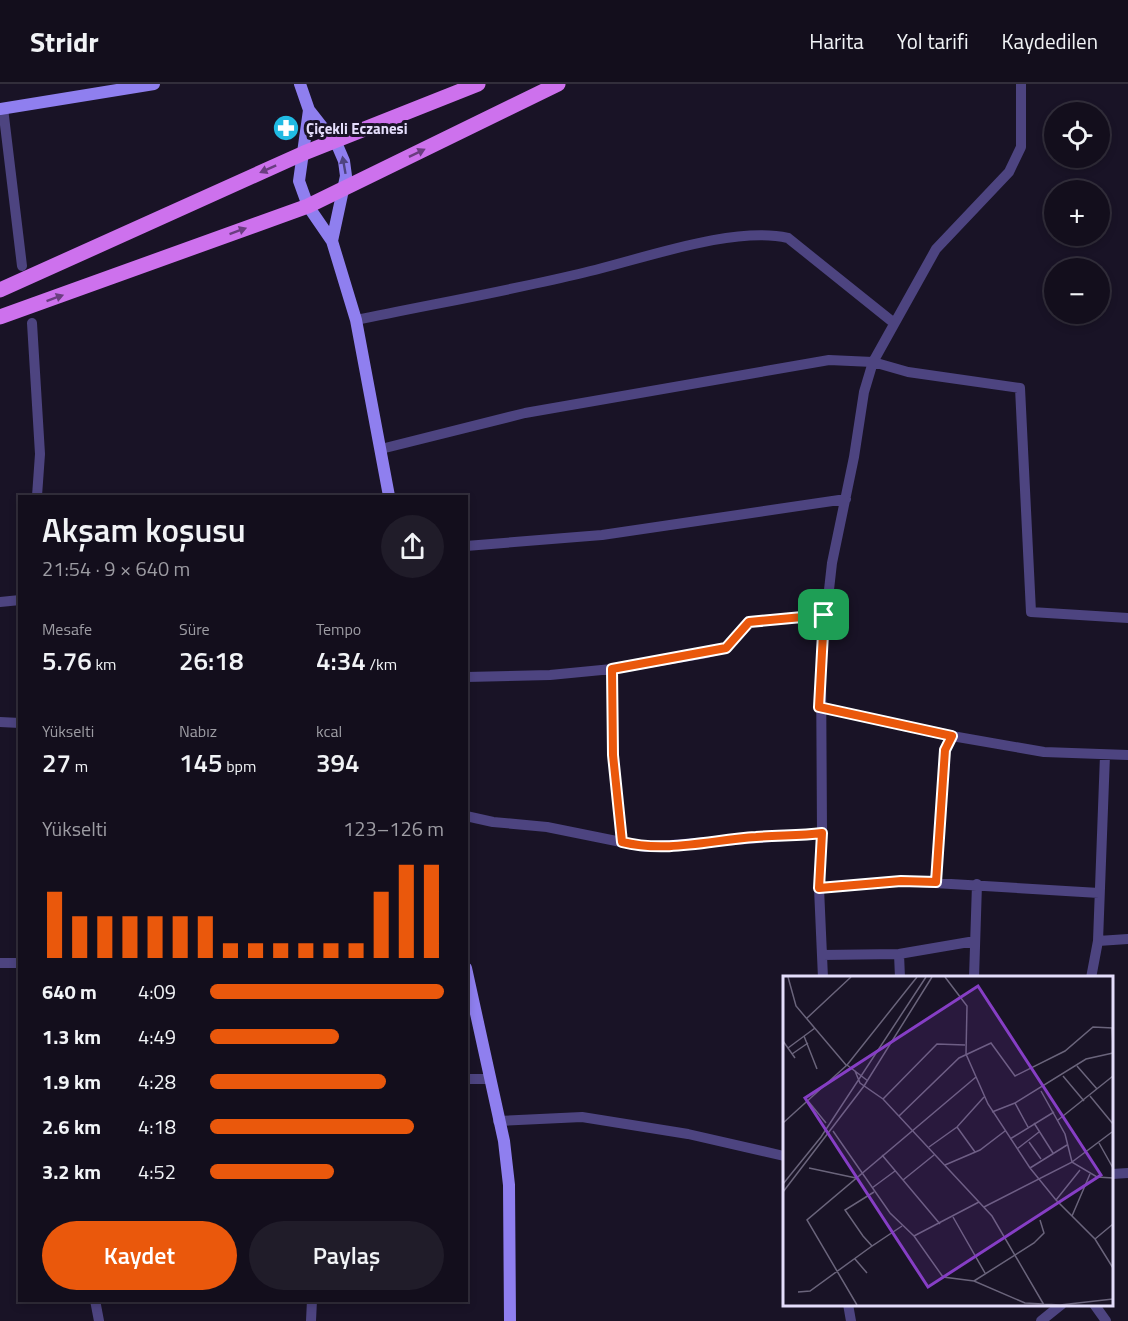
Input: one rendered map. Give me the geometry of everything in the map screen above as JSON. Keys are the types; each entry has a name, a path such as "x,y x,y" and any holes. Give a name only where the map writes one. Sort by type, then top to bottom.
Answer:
{"main road":[{"path":"2,108 154,84"},
{"path":"300,84 309,110 333,141 344,161 346,176 332,241"},
{"path":"0,290 304,153 478,84"},
{"path":"0,317 308,206 558,84"},
{"path":"309,110 299,181 308,206 332,241 356,320 389,495"},
{"path":"468,977 504,1142 509,1185 510,1321"}],"street":[{"path":"823,976 819,888 822,833 819,707 824,615 864,392 873,362 936,249 1009,172 1021,147 1021,84"},
{"path":"2,108 22,266"},
{"path":"356,320 575,275 729,237 767,233 788,238 894,323"},
{"path":"32,323 40,454 37,495"},
{"path":"381,449 525,413 829,360 873,362 908,372 1020,388 1031,612 1128,618"},
{"path":"468,546 602,535 846,499"},
{"path":"0,602 18,600"},
{"path":"468,677 550,675 612,669 726,648 749,622 824,615"},
{"path":"612,669 613,755 622,842"},
{"path":"819,707 952,736 1044,752 1128,755"},
{"path":"0,722 18,723"},
{"path":"936,882 945,750 952,736"},
{"path":"1091,976 1098,941 1105,755"},
{"path":"468,816 493,822 547,826 646,847 822,833"},
{"path":"819,888 901,881 1100,893"},
{"path":"974,976 977,884"},
{"path":"1098,941 1128,939"},
{"path":"822,955 899,954 975,940"},
{"path":"899,954 900,976"},
{"path":"0,963 18,963"},
{"path":"468,1079 490,1079"},
{"path":"498,1121 582,1117 688,1134 783,1156"},
{"path":"1113,1174 1128,1173"},
{"path":"95,1302 99,1321"},
{"path":"311,1321 312,1302"},
{"path":"848,1306 851,1321"},
{"path":"1041,1321 1061,1306"},
{"path":"1095,1306 1106,1321"}],"place":[{"name":"Çiçekli Eczanesi","path":"286,128"}],"route":[{"path":"824,615 819,707 952,736 945,750 936,882 901,881 819,888 822,833 672,846 646,847 622,842 613,755 612,669 726,648 749,622 824,615"}]}
